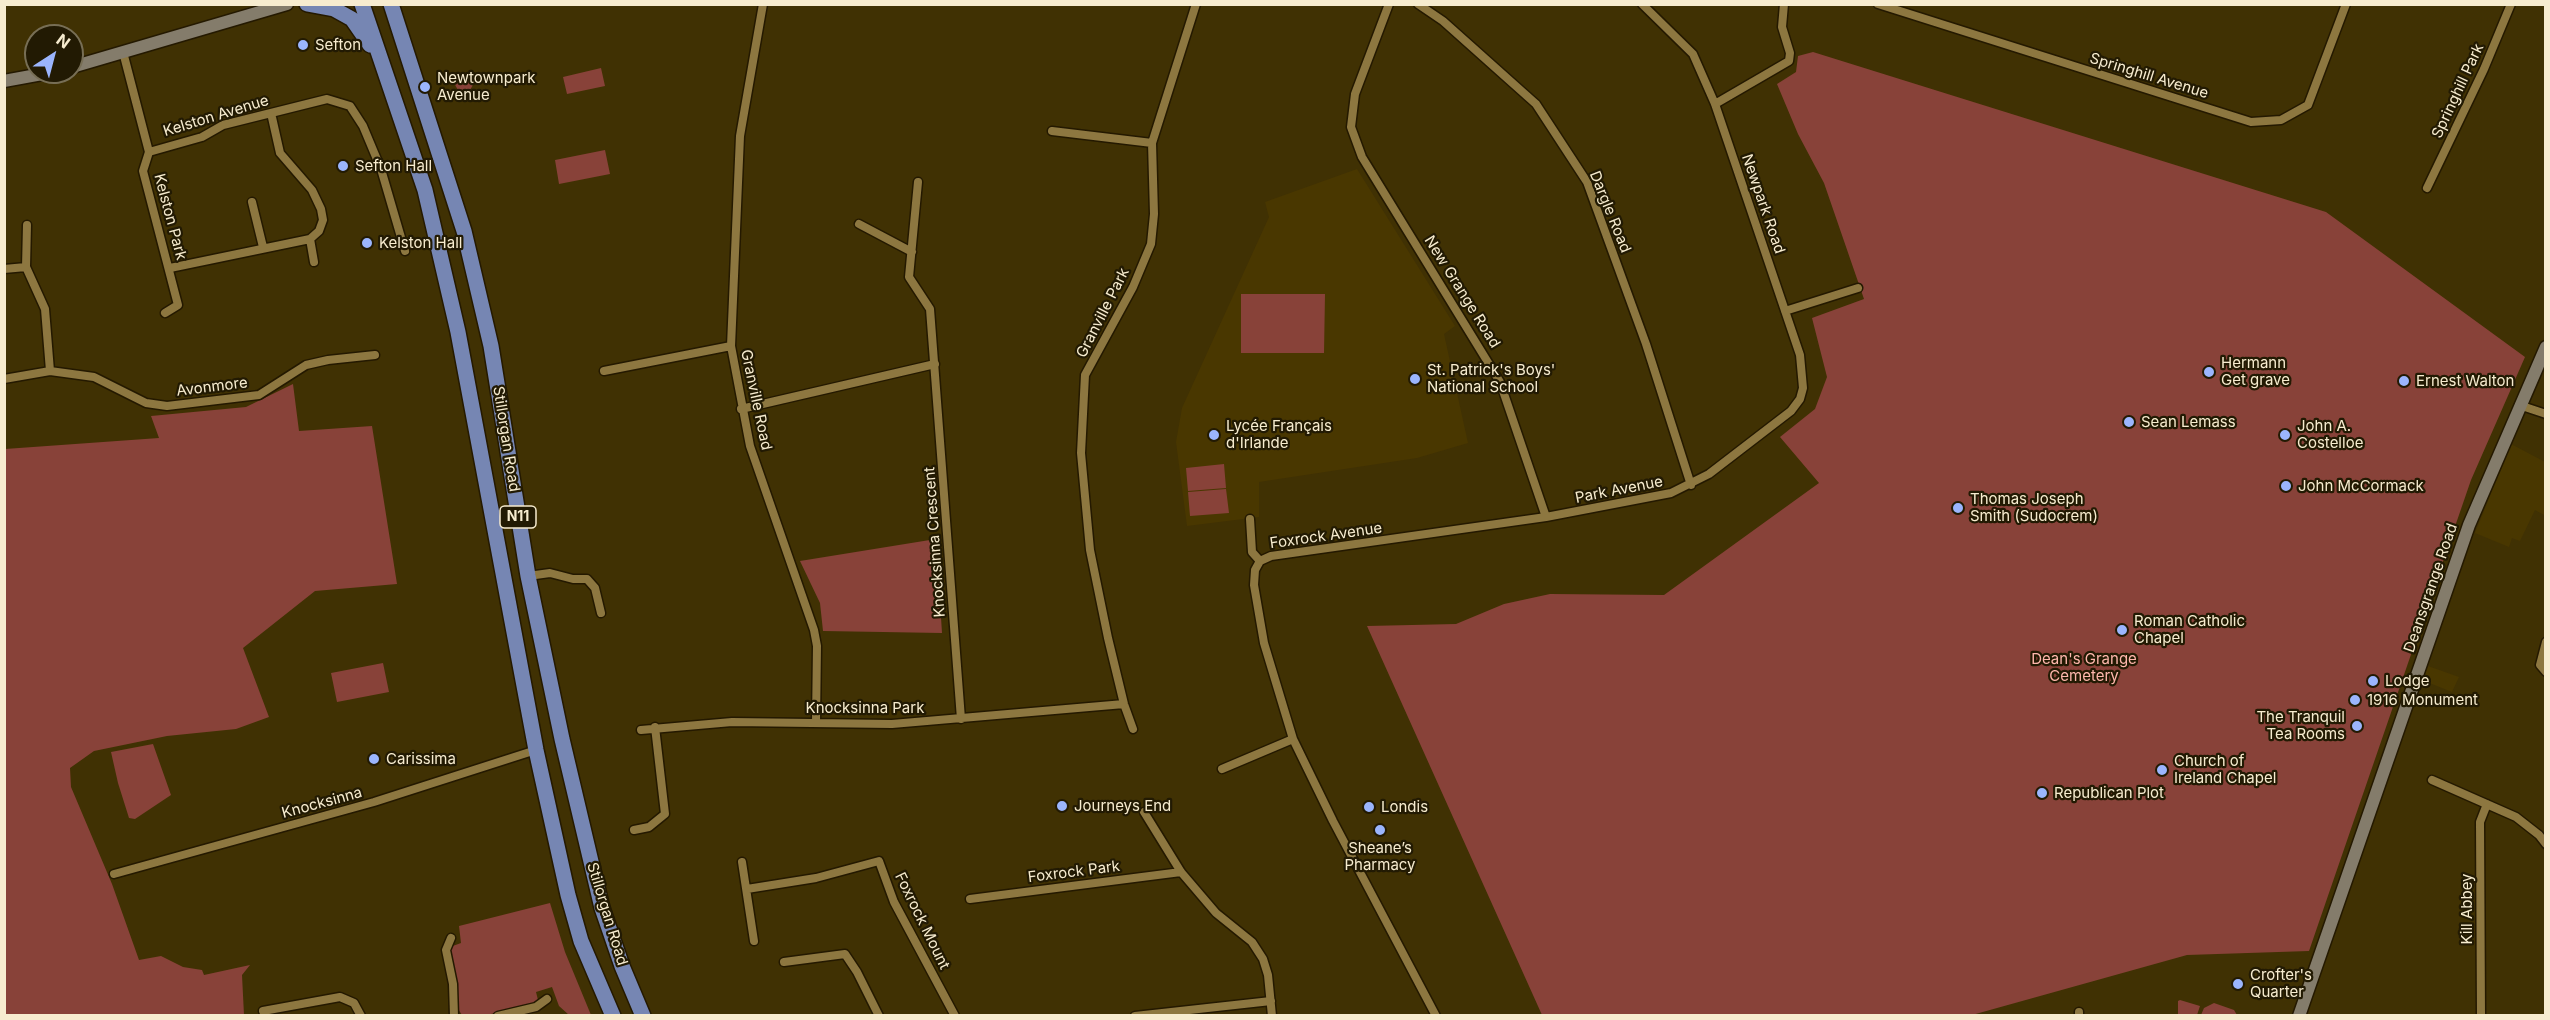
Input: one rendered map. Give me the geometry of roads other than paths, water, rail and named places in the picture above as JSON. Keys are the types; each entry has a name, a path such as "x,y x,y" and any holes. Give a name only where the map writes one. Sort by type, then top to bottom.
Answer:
{"highway":[{"name":"N11","path":"307,4 334,9 352,19 380,60"},
{"name":"Stillorgan Road","path":"362,4 425,190 443,264 478,435 536,750 581,941 613,1016"},
{"name":"Stillorgan Road","path":"394,9 437,143 469,254 491,346 528,576 562,739 602,908 622,966 643,1016"}],"main road":[{"path":"84,63 287,4"},
{"path":"4,81 24,77"},
{"name":"Deansgrange Road","path":"2299,1016 2461,547 2519,405 2546,346"}],"street":[{"name":"Granville Road","path":"763,4 740,136 731,346 741,409 758,468 814,630 817,646 816,722"},
{"name":"Granville Park","path":"1133,729 1124,704 1108,638 1090,550 1081,453 1085,375 1133,287 1151,244 1154,214 1152,143 1196,4"},
{"name":"New Grange Road","path":"1389,4 1355,94 1351,127 1362,157 1495,373 1546,517"},
{"name":"Dargle Road","path":"1418,4 1443,21 1536,104 1587,182 1646,344 1691,485"},
{"name":"Newpark Road","path":"1642,4 1693,54 1715,105 1800,355 1803,388"},
{"path":"1715,105 1789,61 1790,53 1782,27 1784,4"},
{"name":"Springhill Avenue","path":"1878,4 2251,122 2281,120 2308,105 2346,4"},
{"name":"Springhill Park","path":"2427,188 2484,69 2511,4"},
{"name":"Kelston Park","path":"123,52 149,152 143,171 178,305 165,313"},
{"name":"Kelston Avenue","path":"149,152 202,137 223,125 327,99 350,106 363,126 381,169 405,251"},
{"path":"170,268 310,239 319,231 323,220 321,209 312,190 280,153 271,113"},
{"path":"1052,131 1152,143"},
{"path":"859,224 912,252 918,182"},
{"path":"252,202 263,247"},
{"path":"27,225 26,267 45,309 50,371"},
{"path":"310,239 315,262"},
{"name":"Knocksinna Crescent","path":"912,252 909,277 930,309 961,719"},
{"path":"4,269 26,267"},
{"path":"1785,311 1858,288"},
{"path":"604,371 731,346"},
{"name":"Avonmore","path":"4,379 50,371 93,377 146,403 167,406 259,395 306,365 327,360 375,355"},
{"path":"741,409 935,364"},
{"name":"Park Avenue","path":"1401,538 1630,503 1671,493 1691,485 1791,411 1800,399 1803,388"},
{"path":"2519,405 2546,414"},
{"path":"1250,519 1252,552 1260,561"},
{"name":"Foxrock Avenue","path":"1401,538 1270,556 1260,561 1254,574 1257,608 1264,643 1293,739 1436,1016"},
{"path":"528,576 550,573 573,579 587,579 596,588 601,613"},
{"path":"2546,642 2540,665 2546,672"},
{"name":"Knocksinna Park","path":"641,730 732,722 892,724 1124,704"},
{"path":"634,830 649,827 665,814 656,728"},
{"path":"1222,769 1293,739"},
{"name":"Knocksinna","path":"114,873 374,802 536,750"},
{"path":"2432,780 2516,817 2540,835 2546,844"},
{"name":"Kill Abbey","path":"2481,1016 2480,822 2487,804"},
{"path":"1144,812 1181,872 1216,913 1252,942 1263,959 1268,975 1272,1016"},
{"name":"Foxrock Mount","path":"747,889 816,878 879,861 894,902 955,1016"},
{"path":"742,862 754,940"},
{"name":"Foxrock Park","path":"970,899 1181,872"},
{"path":"451,938 446,950 453,984 454,1016"},
{"path":"784,962 845,954 857,972 879,1016"},
{"path":"263,1011 340,998 354,1003 361,1016"},
{"path":"498,1016 536,1007 547,999"},
{"path":"1136,1016 1271,1001"}],"place":[{"name":"Sefton","path":"303,45"},
{"name":"Newtownpark Avenue","path":"425,87"},
{"name":"Sefton Hall","path":"343,166"},
{"name":"Kelston Hall","path":"367,243"},
{"name":"Hermann Get grave","path":"2209,372"},
{"name":"St. Patrick's Boys' National School","path":"1415,379"},
{"name":"Ernest Walton","path":"2404,381"},
{"name":"Sean Lemass","path":"2129,422"},
{"name":"Lycée Français d'Irlande","path":"1214,435"},
{"name":"John A. Costelloe","path":"2285,435"},
{"name":"John McCormack","path":"2286,486"},
{"name":"Thomas Joseph Smith (Sudocrem)","path":"1958,508"},
{"name":"Roman Catholic Chapel","path":"2122,630"},
{"name":"Lodge","path":"2373,681"},
{"name":"1916 Monument","path":"2355,700"},
{"name":"The Tranquil Tea Rooms","path":"2357,726"},
{"name":"Carissima","path":"374,759"},
{"name":"Church of Ireland Chapel","path":"2162,770"},
{"name":"Republican Plot","path":"2042,793"},
{"name":"Journeys End","path":"1062,806"},
{"name":"Londis","path":"1369,807"},
{"name":"Sheane’s Pharmacy","path":"1380,830"},
{"name":"Crofter's Quarter","path":"2238,984"}],"park label":[{"name":"Dean's Grange Cemetery","path":"2084,668"}]}
